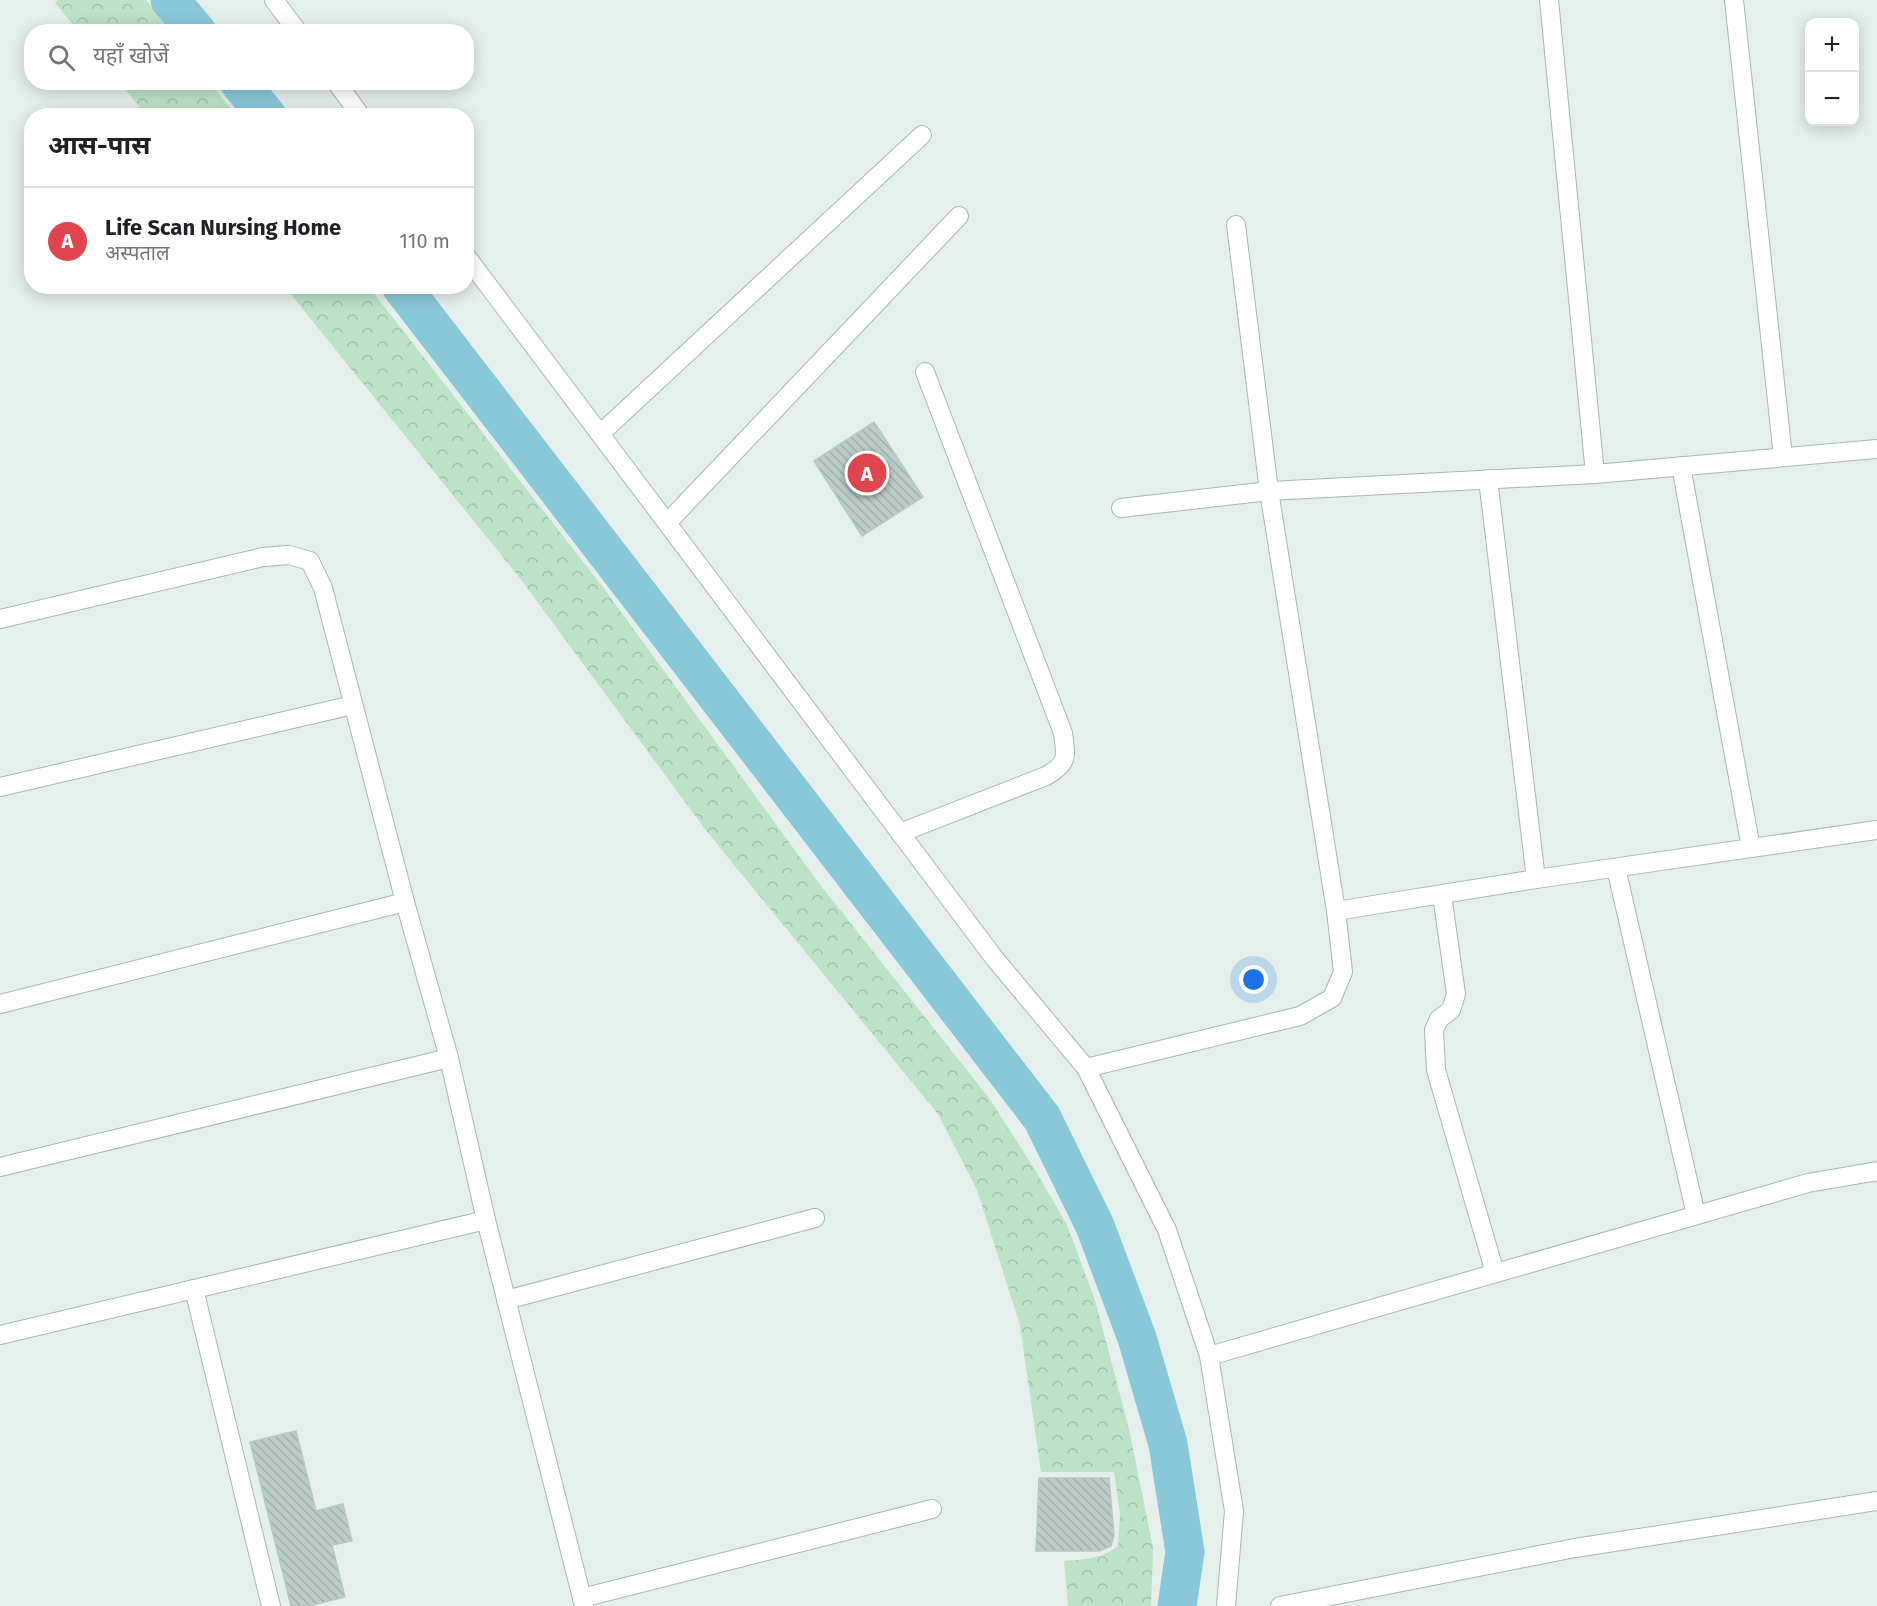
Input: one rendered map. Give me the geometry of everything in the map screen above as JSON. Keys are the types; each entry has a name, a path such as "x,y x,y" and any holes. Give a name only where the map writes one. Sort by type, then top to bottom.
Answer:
{"street":[{"path":"274,0 292,24"},
{"path":"1549,0 1595,474"},
{"path":"1734,0 1784,457"},
{"path":"342,90 355,108"},
{"path":"600,434 922,135"},
{"path":"667,523 959,216"},
{"path":"1086,1068 1300,1016 1332,998 1343,972 1336,911 1269,491 1236,225"},
{"path":"474,267 995,959 1086,1068 1167,1230 1209,1356 1234,1511 1226,1606"},
{"path":"900,833 1046,776 1060,768 1066,754 1063,733 925,372"},
{"path":"1121,508 1269,491 1595,474 1877,449"},
{"path":"1681,466 1751,848"},
{"path":"1488,479 1536,879"},
{"path":"0,619 263,557 289,555 310,561 323,588 405,902 449,1058 486,1220 583,1602 932,1509"},
{"path":"0,787 353,705"},
{"path":"1336,911 1536,879 1877,830"},
{"path":"1616,868 1696,1215"},
{"path":"1442,895 1456,994 1451,1010 1439,1019 1434,1030 1436,1070 1495,1273"},
{"path":"0,1004 405,902"},
{"path":"0,1167 449,1058"},
{"path":"1209,1356 1808,1182 1877,1172"},
{"path":"506,1300 815,1218"},
{"path":"0,1335 486,1220"},
{"path":"194,1289 271,1606"},
{"path":"1280,1606 1575,1548 1877,1501"}],"green space":[{"path":"58,0 146,0 165,24 72,24 55,3"},
{"path":"126,90 216,90 230,108 140,108"},
{"path":"291,294 374,294 605,590 818,882 989,1098 1067,1225 1095,1300 1129,1429 1153,1548 1151,1606 1068,1606 1064,1561 1099,1556 1118,1546 1120,1514 1114,1472 1041,1472 1020,1325 977,1190 938,1114 708,833 519,577"}],"building":[{"path":"874,422 923,497 862,536 814,461"},
{"path":"296,1431 316,1511 343,1504 352,1541 332,1545 345,1597 308,1606 291,1606 250,1442"},
{"path":"1039,1478 1109,1478 1114,1535 1111,1546 1099,1551 1036,1551"}],"waterway":[{"path":"170,0 190,24"},
{"path":"246,90 260,108"},
{"path":"407,294 1042,1118 1095,1226 1137,1338 1168,1444 1185,1552 1177,1606"}],"place":[{"name":"Life Scan Nursing Home","path":"867,473"}]}
